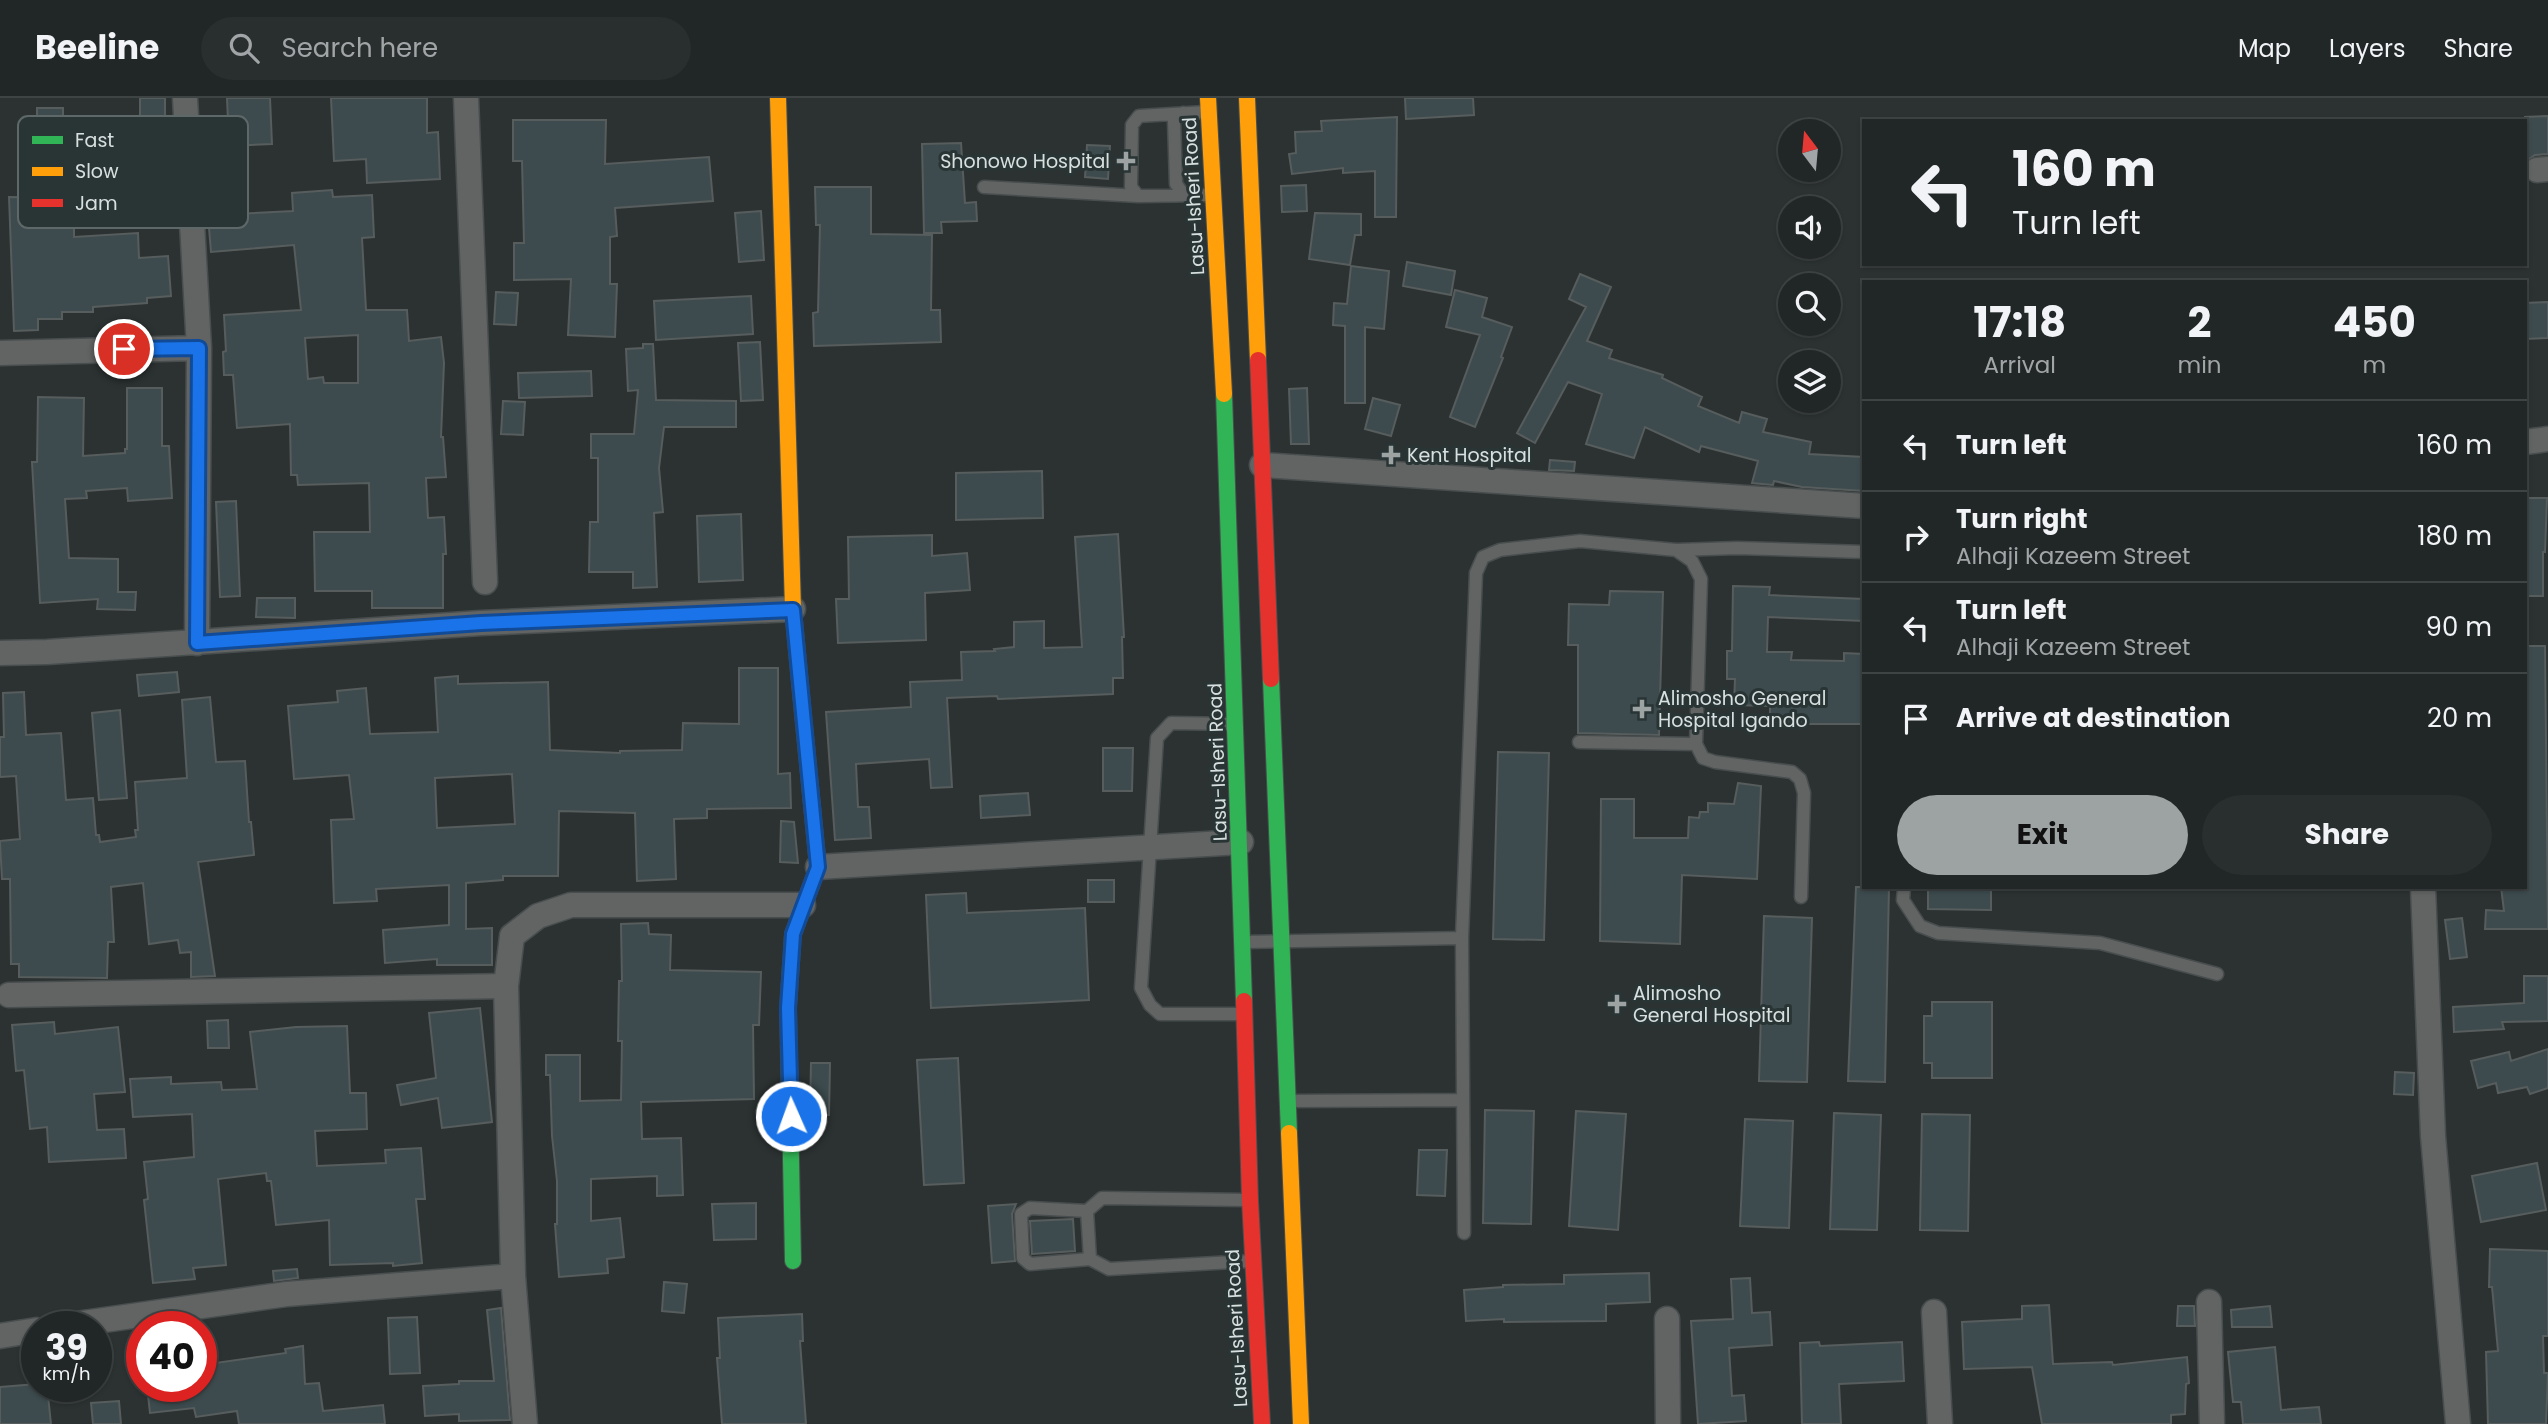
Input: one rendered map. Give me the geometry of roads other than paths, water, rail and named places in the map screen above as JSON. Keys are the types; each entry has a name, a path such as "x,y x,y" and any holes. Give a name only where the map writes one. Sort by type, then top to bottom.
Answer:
{"main road":[{"path":"778,98 793,610 818,867 793,934 788,1008 793,1261"},
{"path":"1247,98 1301,1424"},
{"name":"Lasu-Isheri Road","path":"1209,105 1227,460 1241,842 1250,1200 1262,1424"}],"street":[{"path":"185,98 186,116"},
{"path":"466,98 485,582"},
{"path":"192,228 199,348 197,643"},
{"path":"0,353 199,348"},
{"path":"2527,442 2548,439"},
{"path":"1262,465 1862,506"},
{"path":"0,653 197,643 481,623 793,610"},
{"path":"818,867 1241,842"},
{"path":"2423,889 2433,1136 2458,1424"},
{"path":"524,1424 513,1276 506,986 512,936 538,916 571,905 803,905"},
{"path":"9,995 506,986"},
{"path":"112,1319 287,1294 513,1276"},
{"path":"2209,1302 2212,1424"},
{"path":"1934,1312 1940,1424"},
{"path":"1667,1319 1668,1424"},
{"path":"0,1336 21,1333"}],"lane":[{"path":"1138,196 1131,187 1132,125 1139,116 1183,113 1209,105"},
{"path":"1183,113 1174,121 1176,184 1184,195"},
{"path":"984,187 1138,196 1213,195"},
{"path":"1464,1233 1462,938 1476,572 1483,557 1500,550 1580,541 1676,550 1737,548 1862,552"},
{"path":"1676,550 1692,561 1701,579 1696,744 1703,758 1792,772 1800,779 1804,793 1801,897"},
{"path":"1236,724 1171,723 1157,738 1141,988 1150,1005 1160,1014 1246,1014"},
{"path":"1579,741 1696,744"},
{"path":"1904,889 1903,901 1920,926 1938,933 2100,943 2217,974"},
{"path":"1244,942 1462,938"},
{"path":"1287,1101 1463,1100"},
{"path":"1250,1200 1102,1198 1087,1212 1030,1208 1021,1214 1023,1258 1030,1265 1090,1259 1109,1269 1254,1261"},
{"path":"1087,1212 1090,1259"}],"place":[{"name":"Shonowo Hospital","path":"1126,161"},
{"name":"Kent Hospital","path":"1391,455"},
{"name":"Alimosho General Hospital Igando","path":"1642,709"},
{"name":"Alimosho General Hospital","path":"1617,1004"}]}
